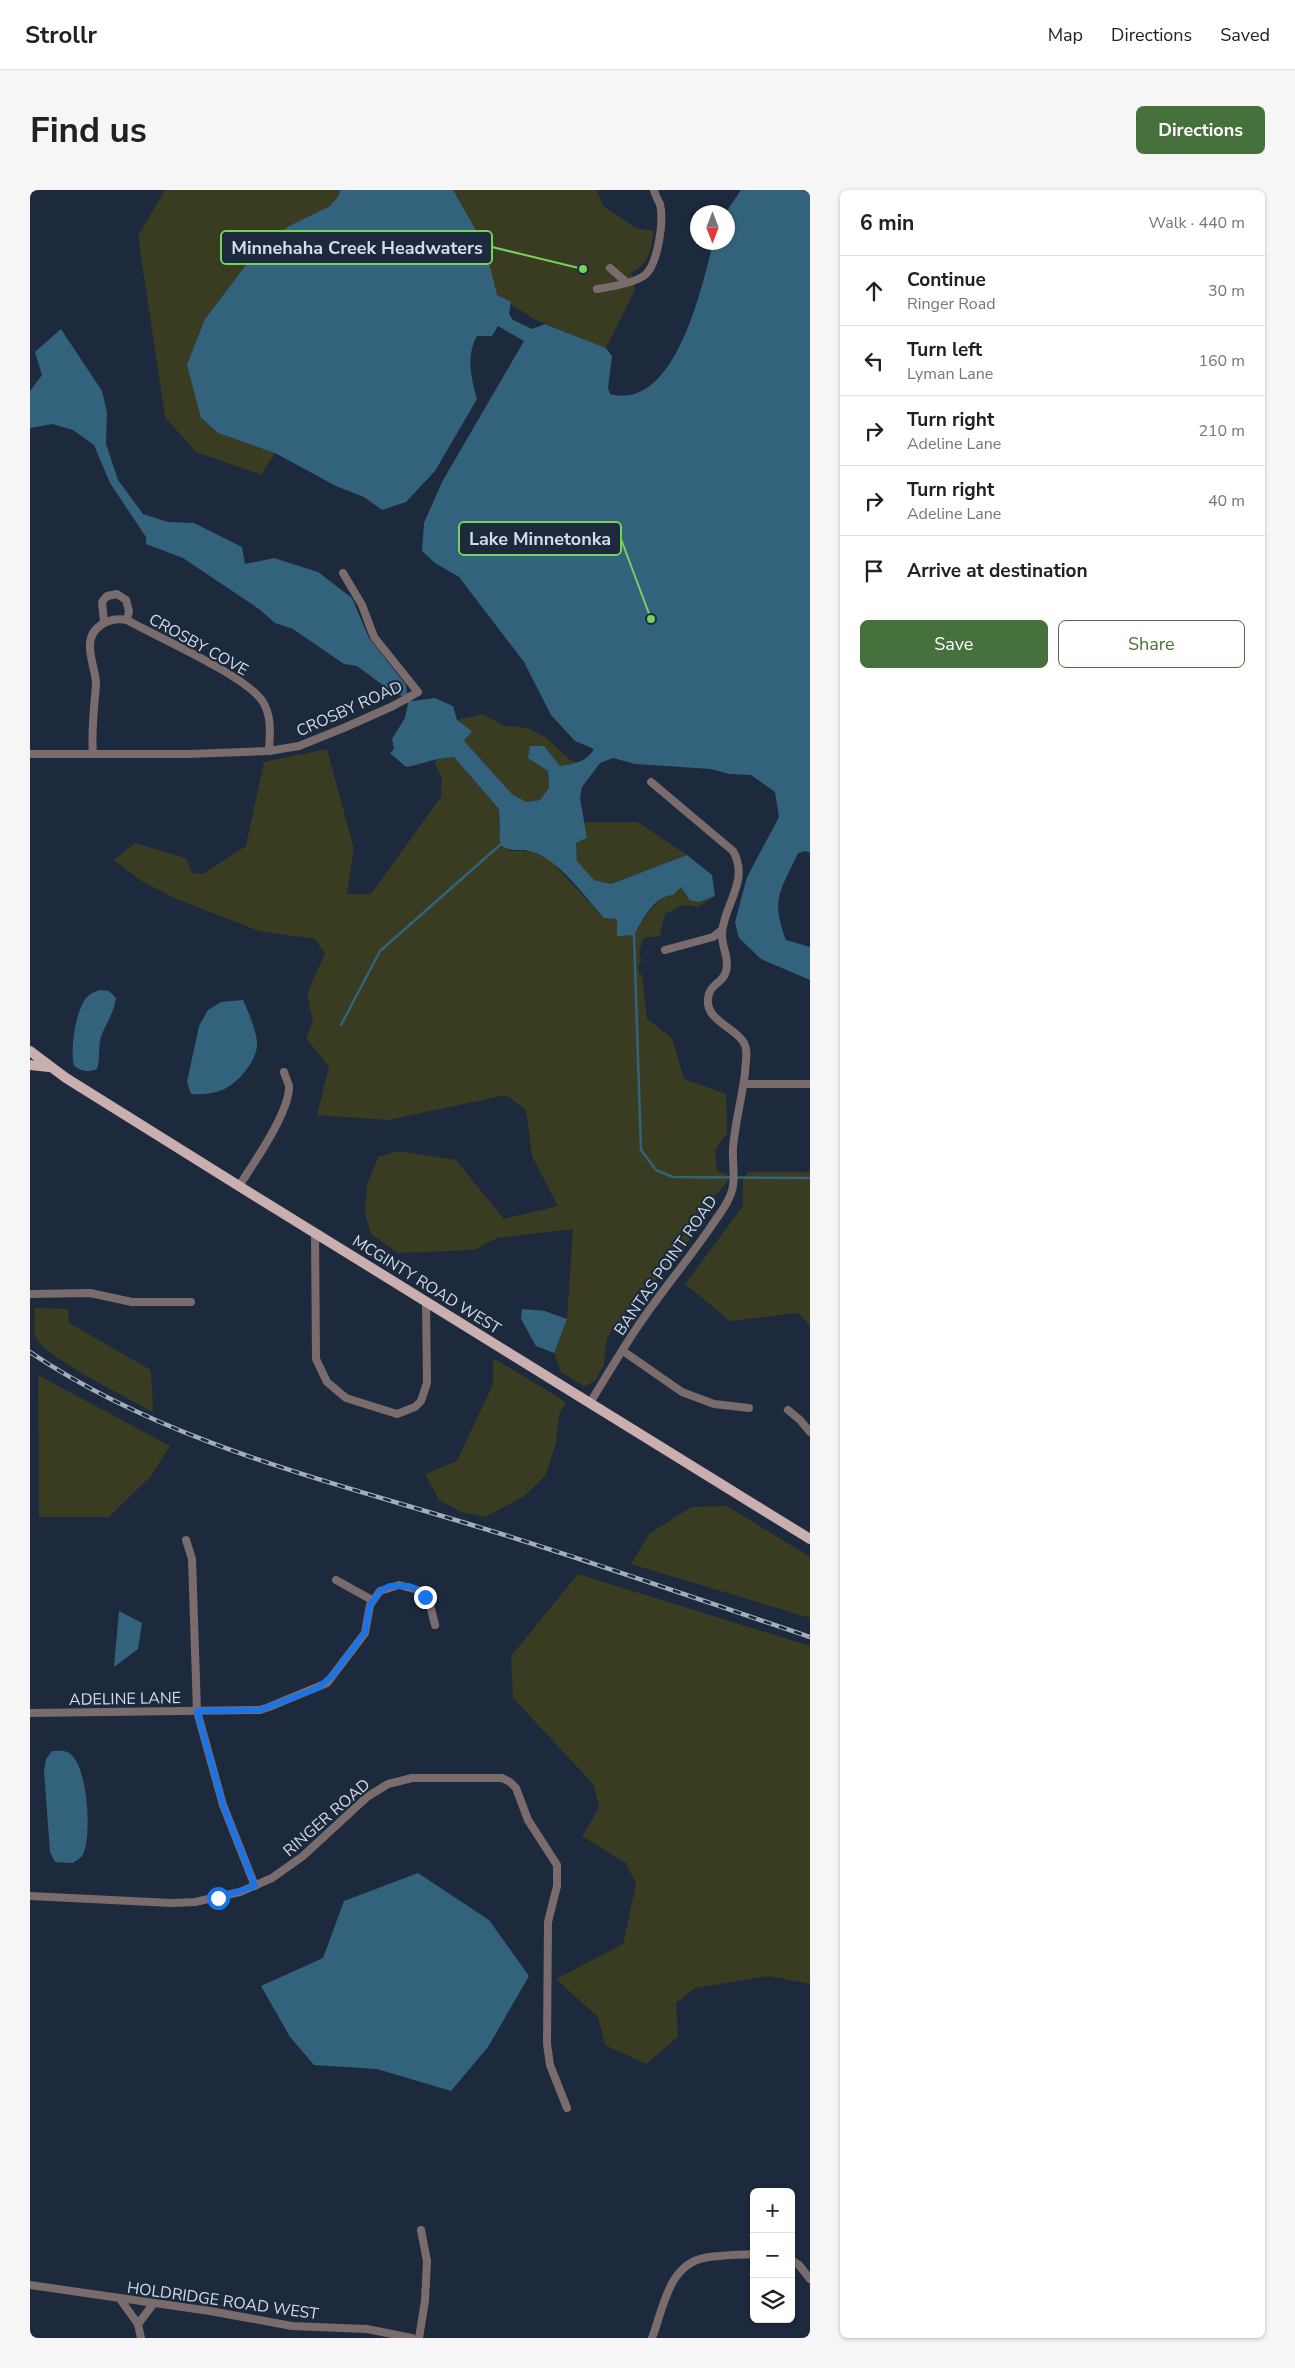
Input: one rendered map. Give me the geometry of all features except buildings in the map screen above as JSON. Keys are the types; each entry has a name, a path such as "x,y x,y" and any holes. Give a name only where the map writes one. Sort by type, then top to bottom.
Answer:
{"main road":[{"name":"MCGINTY ROAD WEST","path":"30,1051 53,1068 239,1186 810,1539"},
{"path":"30,1065 53,1068"}],"street":[{"path":"597,288 644,276 654,264 661,219 660,204 654,190"},
{"path":"610,268 626,282"},
{"name":"CROSBY ROAD","path":"30,754 189,754 269,751 299,746 346,727 418,692 374,637 362,605 343,573"},
{"name":"CROSBY COVE","path":"104,622 102,602 108,596 117,594 126,600 129,611 127,620"},
{"name":"CROSBY COVE","path":"93,754 93,710 96,683 90,645 95,630 104,622 116,618 127,620 194,654 251,688 262,701 268,714 270,726 269,751"},
{"name":"BANTAS POINT ROAD","path":"590,1403 636,1328 721,1213 733,1186 733,1148 744,1084 747,1050 743,1041 714,1016 708,1006 709,995 725,976 726,955 722,942 722,930 738,882 740,871 738,860 733,851 651,782"},
{"path":"665,950 713,937 722,930"},
{"path":"239,1186 272,1133 286,1101 289,1086 284,1072"},
{"path":"744,1084 810,1084"},
{"path":"315,1233 316,1359 327,1382 346,1398 397,1414 415,1407 421,1400 427,1383 426,1302"},
{"path":"30,1294 90,1293 132,1302 191,1302"},
{"path":"623,1350 682,1392 714,1404 749,1408"},
{"path":"788,1410 810,1432"},
{"path":"186,1540 192,1559 197,1711 223,1805 255,1886"},
{"path":"336,1580 372,1600 380,1591 390,1586 409,1586 418,1590 430,1605 435,1625"},
{"name":"ADELINE LANE","path":"30,1713 260,1710 327,1683 365,1632 372,1600"},
{"name":"RINGER ROAD","path":"30,1896 187,1902 218,1898 255,1886 289,1868 367,1797 388,1784 412,1778 502,1778 516,1788 528,1820 557,1865 557,1886 548,1922 547,2044 550,2065 567,2108"},
{"path":"418,2338 425,2301 427,2261 421,2230"},
{"path":"652,2338 668,2291 673,2280 681,2270 702,2258 750,2254"},
{"path":"795,2263 810,2279"},
{"name":"HOLDRIDGE ROAD WEST","path":"30,2285 120,2299 154,2302 292,2326 367,2329 412,2338"},
{"path":"120,2299 138,2324 141,2338"},
{"path":"138,2324 154,2302"}],"green space":[{"path":"165,190 340,190 339,195 330,206 289,226 255,253 205,319 201,418 218,433 275,453 261,475 196,452 165,417 138,236"},
{"path":"453,190 597,190 603,206 636,228 654,231 649,255 638,269 631,273 635,290 606,348 534,319 497,295"},
{"path":"483,714 502,725 528,728 548,739 570,760 580,763 560,766 544,746 528,758 548,771 549,788 540,800 527,802 513,795 464,741 472,731 457,720"},
{"path":"327,749 354,849 347,894 371,894 441,797 442,778 434,762 445,756 454,757 499,809 498,826 509,851 532,851 550,860 604,918 617,919 634,935 643,919 653,907 681,887 699,902 715,896 698,907 683,905 665,914 660,936 644,938 639,951 641,961 638,967 639,973 642,975 647,1019 672,1038 684,1079 726,1094 727,1133 715,1150 717,1171 727,1174 728,1181 708,1203 706,1213 679,1258 638,1297 607,1338 604,1364 595,1381 584,1386 561,1372 554,1353 567,1319 573,1229 497,1238 474,1250 398,1253 371,1234 365,1214 367,1185 378,1157 399,1151 456,1160 504,1219 558,1206 532,1156 526,1110 506,1095 388,1120 317,1115 329,1067 306,1038 313,1021 307,994 325,953 315,939 259,931 174,898 140,880 114,860 135,843 186,858 192,873 203,874 246,846 264,762"},
{"path":"584,822 638,822 687,855 611,884 594,880 577,861 576,843 587,838"},
{"path":"810,1170 810,1326 798,1313 730,1321 685,1284 743,1206 743,1178 748,1172 806,1172"},
{"path":"35,1308 68,1309 69,1323 151,1370 153,1412 71,1367 43,1346 35,1335"},
{"path":"493,1358 566,1402 559,1415 556,1443 545,1476 523,1497 485,1517 461,1512 439,1500 425,1474 457,1461 493,1384"},
{"path":"38,1375 170,1446 151,1476 109,1517 39,1517"},
{"path":"727,1506 810,1557 810,1618 631,1564 649,1534 691,1507"},
{"path":"578,1574 810,1646 810,1984 769,1976 695,1988 676,2003 678,2037 646,2064 605,2045 598,2017 556,1979 623,1944 636,1884 626,1863 582,1836 599,1808 594,1785 513,1698 511,1656"}],"water":[{"path":"340,190 453,190 485,246 497,295 511,302 509,314 513,320 532,329 545,324 606,348 612,356 608,388 610,394 633,394 652,384 668,366 682,342 693,315 711,250 735,250 735,205 731,205 741,190 810,190 810,853 806,851 798,853 783,886 778,904 781,926 786,940 810,947 810,980 761,959 739,938 735,922 747,877 779,817 775,792 751,775 729,774 711,769 635,764 613,758 600,763 582,787 580,798 587,838 576,843 577,861 594,880 611,884 687,855 712,875 715,896 699,902 690,900 681,887 673,895 660,899 650,909 634,935 617,936 617,919 604,918 572,880 553,863 533,852 514,850 500,845 499,809 454,757 406,767 390,753 394,749 392,739 405,718 408,704 403,696 395,694 357,666 344,664 293,629 275,623 259,609 183,558 146,544 146,537 110,483 94,445 73,430 52,424 30,428 30,391 42,375 35,352 61,329 102,391 107,412 106,444 118,480 143,514 168,522 194,523 242,547 245,564 274,558 318,572 352,598 369,638 406,685 407,693 412,701 435,698 453,706 457,720 472,731 464,741 513,795 527,802 540,800 549,788 548,771 528,758 530,746 544,746 560,766 583,760 594,749 575,741 551,715 524,662 459,577 435,563 422,551 424,523 442,482 524,341 498,326 492,336 477,336 472,351 471,375 477,399 435,471 406,502 382,510 364,497 336,486 275,453 218,433 201,418 187,365 205,319 255,253 289,226 330,206 339,195"},
{"path":"100,990 109,991 116,998 115,1004 102,1034 97,1069 85,1071 74,1066 74,1032 78,1015 85,999"},
{"path":"243,1000 252,1020 257,1041 257,1048 251,1063 241,1077 228,1087 211,1093 191,1094 187,1082 199,1026 208,1010 221,1002"},
{"path":"522,1309 545,1311 567,1319 554,1353 536,1346 521,1319"},
{"path":"119,1611 142,1623 138,1649 114,1667"},
{"path":"52,1751 65,1751 74,1758 80,1769 84,1784 88,1818 87,1834 82,1856 73,1863 55,1862 50,1852 44,1771 46,1759"},
{"path":"418,1873 489,1920 529,1976 488,2047 451,2091 377,2069 314,2065 290,2037 261,1986 323,1958 344,1901"}],"waterway":[{"path":"341,1025 380,951 500,845"},
{"path":"634,935 641,1150 656,1170 673,1177 810,1178"}],"railway":[{"path":"30,1352 81,1383 134,1410 188,1434 244,1455 557,1552 810,1637"}],"place":[{"name":"Minnehaha Creek Headwaters","path":"583,269"},
{"name":"Lake Minnetonka","path":"651,619"}],"route":[{"path":"218,1898 255,1886 235,1838 212,1772 197,1711 260,1710 318,1688 327,1683 365,1632 370,1605 380,1591 390,1586 409,1586 418,1590 425,1597"}]}
